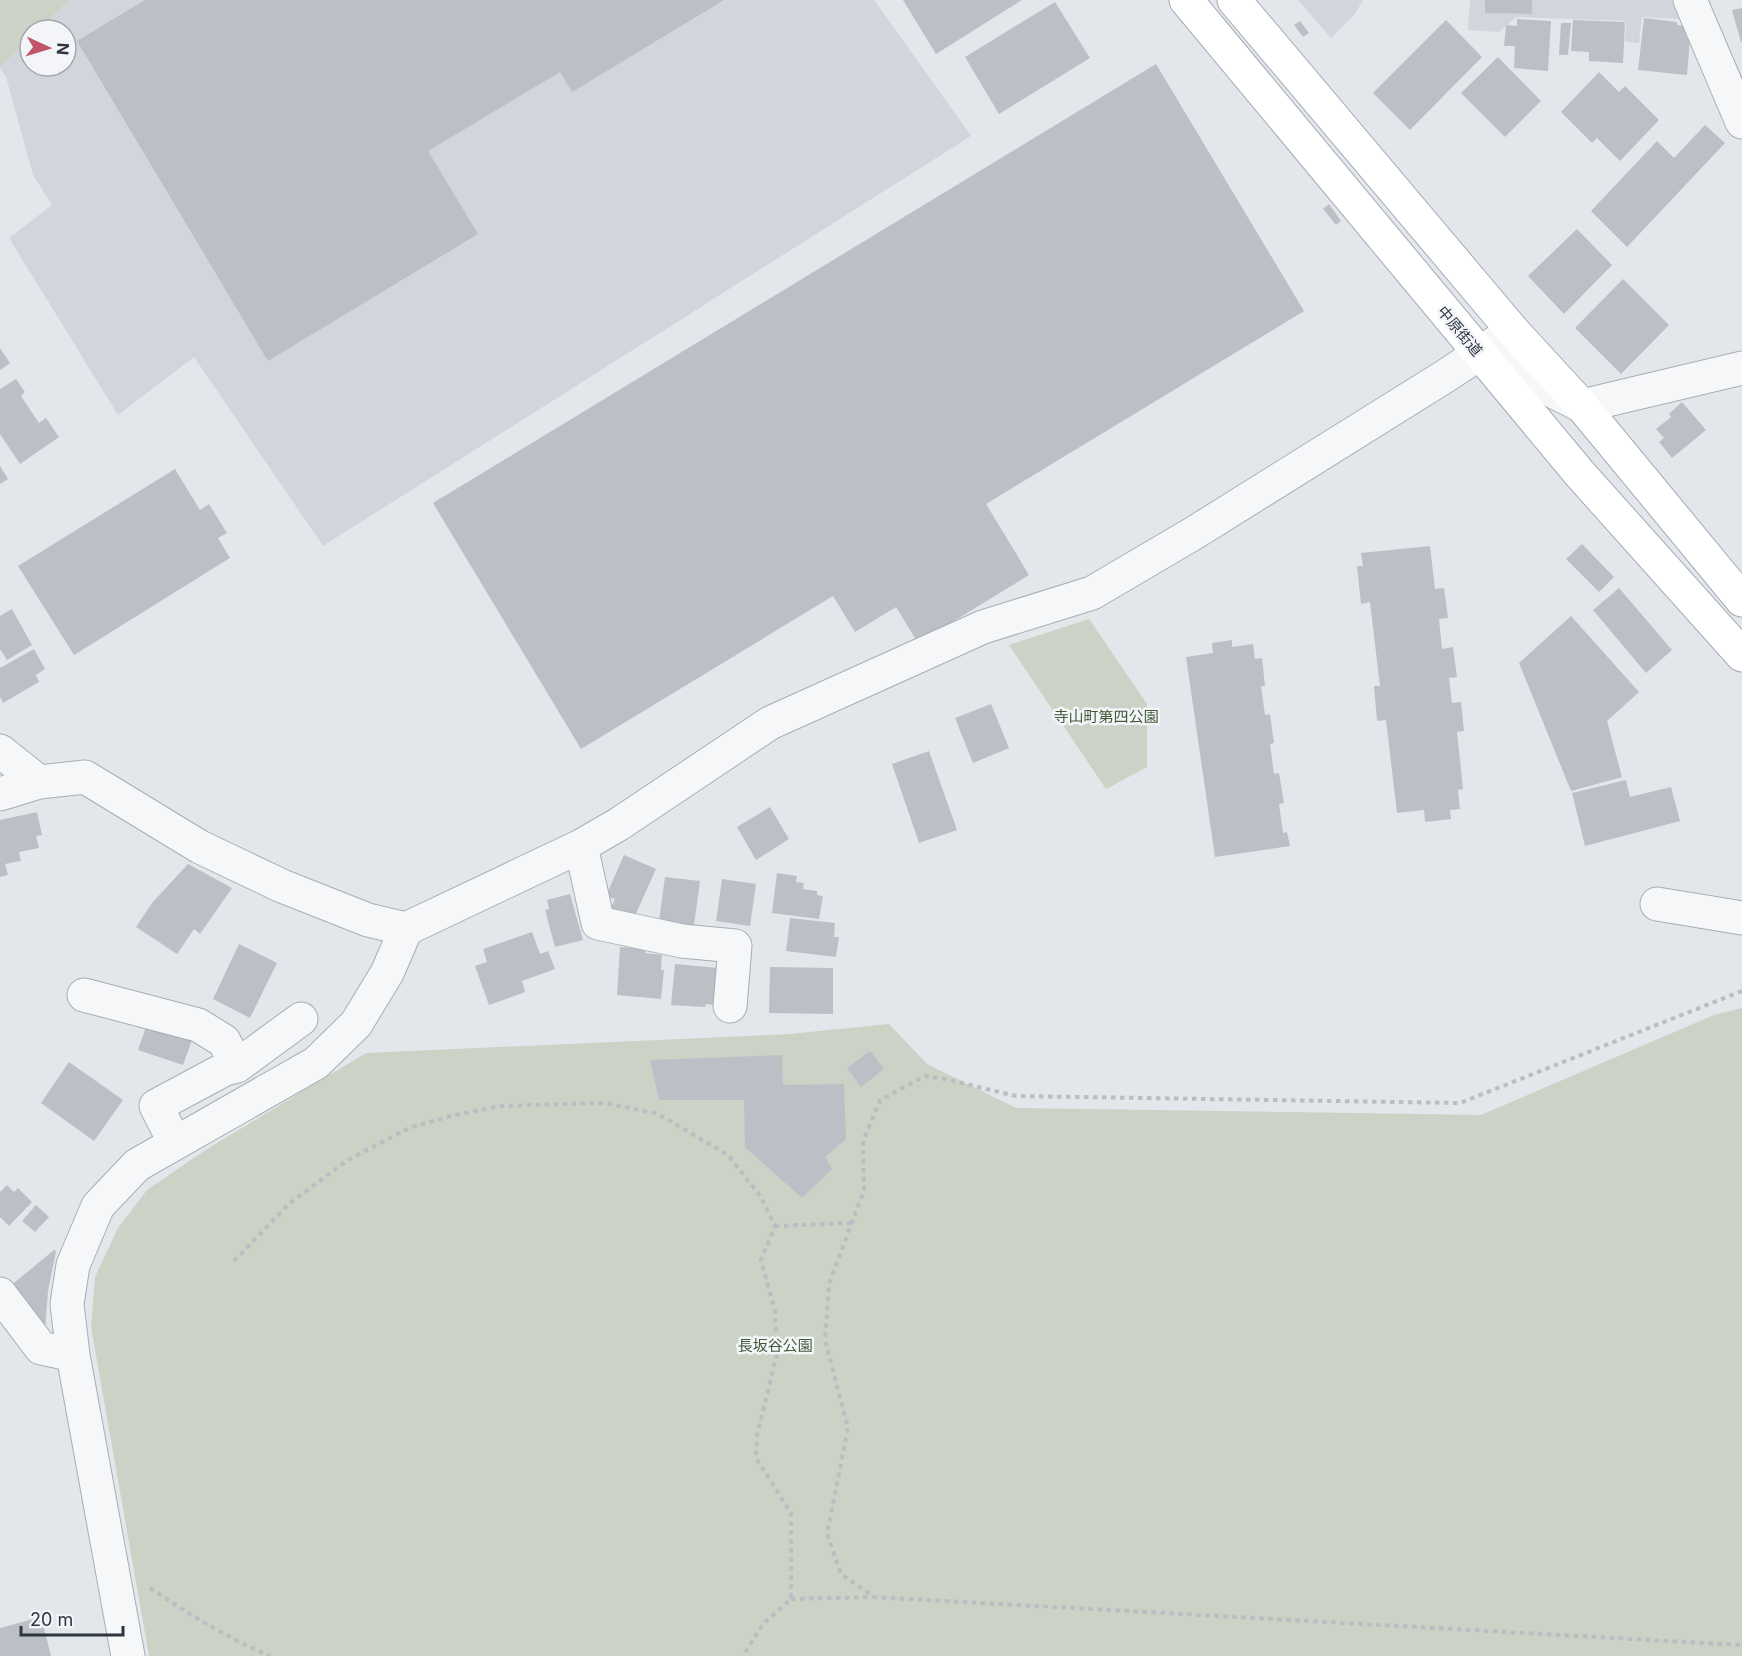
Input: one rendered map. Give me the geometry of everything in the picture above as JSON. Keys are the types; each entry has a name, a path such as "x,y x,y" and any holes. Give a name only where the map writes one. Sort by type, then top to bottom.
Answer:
{"main road":[{"name":"中原街道","path":"1186,0 1580,474 1742,655"},
{"path":"1234,0 1513,331 1582,406 1742,600"}],"street":[{"path":"1690,0 1742,122"},
{"path":"0,794 39,782 85,777 220,857 282,886 368,920 406,929 581,846 620,824 770,723 983,627 1092,593 1194,533 1513,331"},
{"path":"1480,354 1582,406 1742,368"},
{"path":"0,751 39,782"},
{"path":"581,846 598,923 682,941 735,946 730,1006"},
{"path":"1657,904 1742,918"},
{"path":"128,1656 73,1355 67,1304 73,1265 98,1206 137,1165 316,1063 357,1024 387,973 406,929"},
{"path":"84,995 198,1025 224,1041 237,1066"},
{"path":"176,1143 156,1106 225,1069 237,1066 301,1019"},
{"path":"0,1294 41,1348 73,1355"}],"path":[{"path":"874,1597 841,1574 827,1534 848,1428 825,1340 829,1284 864,1190 862,1141 880,1100 925,1076 1016,1096 1460,1103 1742,992"},
{"path":"234,1261 290,1203 348,1160 408,1128 451,1116 500,1106 606,1103 658,1114 728,1155 761,1197 775,1226 761,1260 775,1311 777,1354 757,1435 756,1458 791,1513 791,1599"},
{"path":"775,1226 851,1223"},
{"path":"145,1584 195,1618 242,1644 270,1656"},
{"path":"743,1656 763,1624 791,1599 874,1597 1742,1645"}],"shaded area":[{"path":"69,0 874,0 971,136 323,546 194,357 118,415 9,238 52,205 33,175 6,77 0,68 18,50 18,78 78,78 78,18 51,18"},
{"path":"1298,0 1363,0 1355,14 1331,38"},
{"path":"1470,0 1671,0 1679,19 1642,17 1639,43 1625,42 1626,21 1516,17 1499,32 1468,30"}],"green space":[{"path":"0,0 69,0 51,18 18,18 18,50 0,68"},
{"name":"寺山町第四公園","path":"1089,619 1147,704 1147,767 1106,789 1009,645"},
{"name":"長坂谷公園","path":"1742,1008 1742,1656 149,1656 91,1327 95,1277 118,1228 147,1190 204,1151 366,1053 790,1034 889,1024 927,1064 1016,1108 1481,1115 1714,1015"}],"building":[{"path":"145,0 724,0 572,92 560,72 428,151 478,234 268,361 78,40"},
{"path":"903,0 1022,0 936,54"},
{"path":"1485,0 1532,0 1532,14 1485,13"},
{"path":"1055,2 1090,58 999,114 965,57"},
{"path":"1742,8 1742,42 1741,42 1732,10"},
{"path":"1644,18 1677,22 1677,25 1688,26 1686,38 1690,38 1687,75 1638,70"},
{"path":"1517,19 1551,21 1548,71 1514,68 1515,46 1504,46 1506,25 1517,26"},
{"path":"1446,20 1482,57 1410,130 1373,93"},
{"path":"1573,20 1625,22 1623,63 1589,61 1589,52 1571,51"},
{"path":"1300,21 1309,33 1303,37 1294,25"},
{"path":"1561,23 1571,23 1568,55 1559,55"},
{"path":"1498,57 1541,101 1505,137 1461,93"},
{"path":"1156,64 1304,311 986,504 1029,575 918,643 896,607 855,632 833,596 581,749 433,503"},
{"path":"1599,72 1619,92 1625,86 1659,120 1620,161 1597,138 1592,143 1561,112"},
{"path":"1705,125 1725,143 1627,247 1591,211 1657,141 1674,158"},
{"path":"1329,204 1341,221 1336,225 1323,209"},
{"path":"1577,229 1612,265 1564,314 1528,276"},
{"path":"1623,279 1669,325 1621,374 1575,328"},
{"path":"0,348 10,363 0,370"},
{"path":"16,379 25,392 21,396 39,423 46,418 59,437 20,464 0,434 0,389"},
{"path":"1682,402 1706,430 1672,458 1659,442 1664,438 1656,429 1671,417 1669,414"},
{"path":"0,466 8,479 0,484"},
{"path":"175,469 200,510 209,504 227,533 218,538 230,558 74,655 18,566"},
{"path":"1582,544 1614,577 1599,592 1566,559"},
{"path":"1430,546 1435,589 1444,588 1448,618 1439,619 1442,649 1453,647 1457,677 1449,678 1452,703 1461,702 1464,731 1457,732 1463,789 1458,790 1460,809 1450,810 1451,819 1425,822 1424,810 1397,813 1386,720 1377,721 1374,686 1380,686 1370,602 1361,604 1357,566 1363,566 1361,553"},
{"path":"1619,588 1672,650 1646,673 1593,610"},
{"path":"12,609 32,645 7,660 0,649 0,616"},
{"path":"1571,616 1639,692 1607,721 1622,777 1571,791 1519,663"},
{"path":"1232,640 1232,647 1253,644 1255,659 1262,658 1265,686 1261,686 1265,715 1270,714 1274,743 1270,744 1274,774 1279,773 1284,803 1279,804 1283,833 1287,832 1290,846 1215,857 1186,657 1213,653 1212,643"},
{"path":"34,649 45,669 36,675 39,682 3,703 0,697 0,668"},
{"path":"991,704 1009,748 973,763 955,718"},
{"path":"929,751 957,830 919,843 892,764"},
{"path":"1626,780 1630,797 1671,787 1680,821 1585,846 1572,793"},
{"path":"770,807 789,839 756,860 737,827"},
{"path":"37,812 42,835 36,836 39,848 19,852 21,861 5,864 8,875 0,877 0,820"},
{"path":"624,855 656,869 634,918 611,908 615,899 606,896"},
{"path":"188,864 232,888 200,934 194,929 177,954 136,927 152,903"},
{"path":"777,873 797,876 796,882 804,883 803,889 817,891 817,895 823,896 819,919 772,913"},
{"path":"665,877 700,881 694,925 659,921"},
{"path":"722,879 756,884 750,926 716,921"},
{"path":"570,894 583,940 555,947 545,910 549,909 547,900"},
{"path":"790,918 835,923 834,937 839,937 836,957 786,951"},
{"path":"532,932 540,954 548,951 555,969 522,981 525,992 489,1005 475,966 487,962 483,949"},
{"path":"239,944 277,963 250,1018 213,999"},
{"path":"620,947 645,949 645,953 662,955 661,970 664,970 661,999 617,995"},
{"path":"675,964 718,968 715,1005 706,1004 705,1007 671,1005"},
{"path":"770,967 833,968 833,1014 769,1013"},
{"path":"147,1024 192,1040 183,1065 138,1050"},
{"path":"870,1051 884,1069 861,1087 847,1068"},
{"path":"782,1055 783,1085 844,1084 846,1139 825,1157 832,1169 802,1198 745,1147 744,1100 659,1100 650,1060"},
{"path":"69,1062 123,1100 94,1141 41,1103"},
{"path":"7,1185 14,1192 18,1188 32,1202 9,1226 0,1217 0,1192"},
{"path":"36,1205 49,1217 35,1232 22,1221"},
{"path":"54,1250 56,1251 48,1291 45,1332 9,1287"},
{"path":"41,1617 51,1656 0,1656 0,1628"}]}
